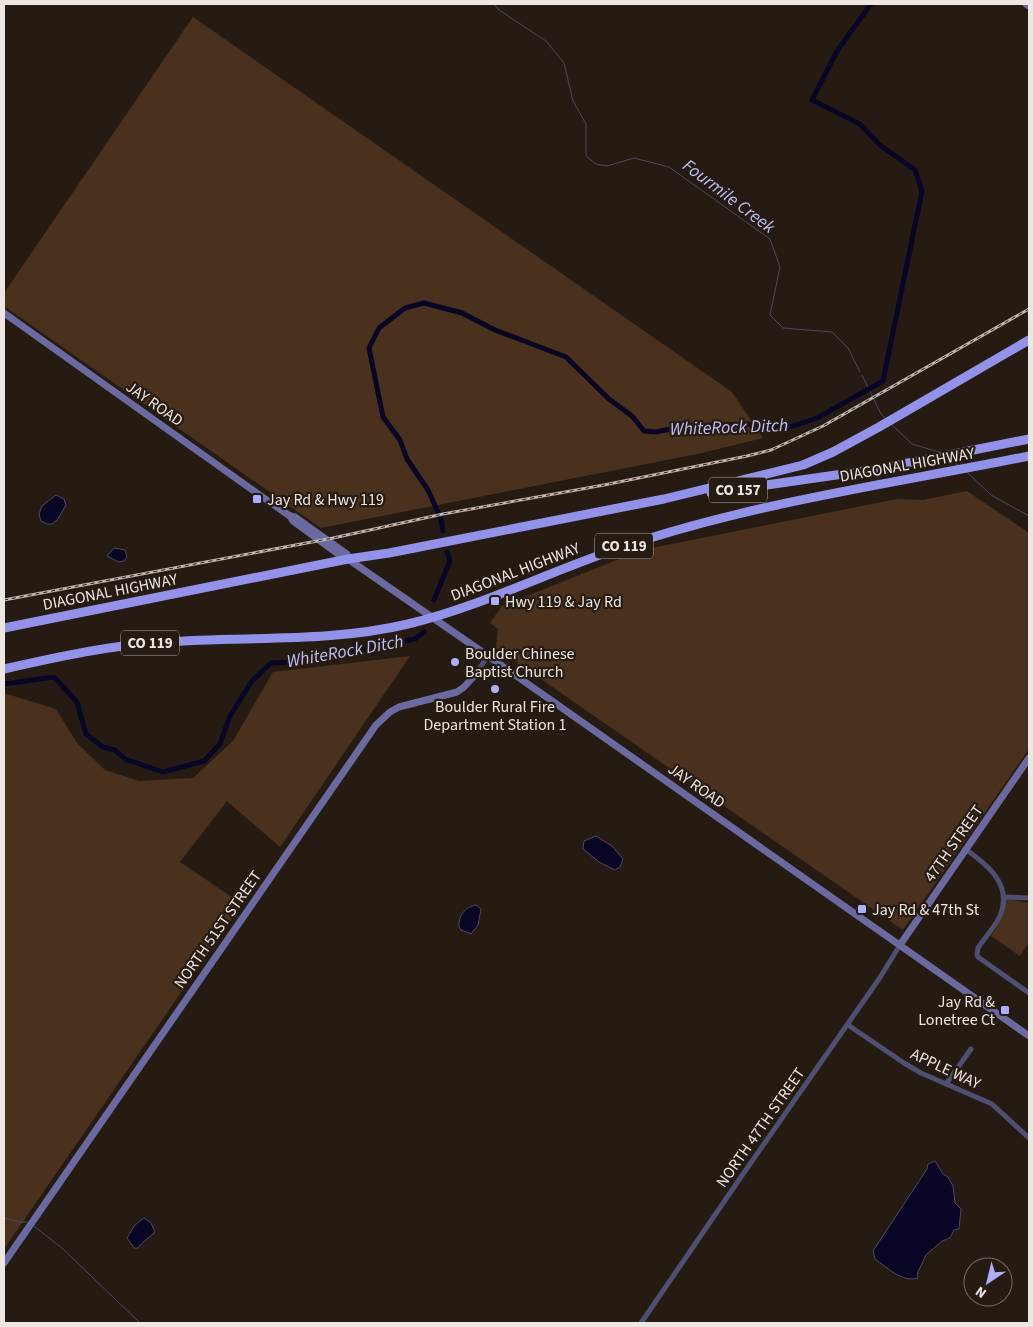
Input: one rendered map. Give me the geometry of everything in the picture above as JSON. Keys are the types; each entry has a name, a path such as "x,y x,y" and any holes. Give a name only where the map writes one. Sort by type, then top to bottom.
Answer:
{"highway":[{"name":"CO 119","path":"664,499 803,465 833,452 1029,340"},
{"name":"CO 157","path":"664,499 766,486 927,460 1029,439"},
{"name":"DIAGONAL HIGHWAY","path":"4,669 140,644 204,640 318,638 407,624 487,598 586,560 679,529 764,508 1029,456"},
{"name":"DIAGONAL HIGHWAY","path":"4,628 348,559 389,553 664,499"}],"street":[{"name":"JAY ROAD","path":"4,313 290,516 305,530 342,557 348,559 488,656 1029,1036"},
{"name":"NORTH 51ST STREET","path":"4,1263 376,725 390,712 399,707 456,692 464,687 474,676 488,656"},
{"name":"47TH STREET","path":"900,945 1029,758"},
{"path":"965,849 992,870 1000,882 1003,897 999,918 982,942 977,954 981,960 1029,993"},
{"path":"1003,897 1029,898"},
{"name":"NORTH 47TH STREET","path":"641,1323 848,1025 900,945"},
{"name":"APPLE WAY","path":"848,1025 904,1064 992,1104 1029,1138"},
{"path":"946,1084 971,1049"}],"shaded area":[{"path":"193,17 732,392 763,438 702,453 321,528 4,306 4,293"},
{"path":"967,491 1029,533 1029,749 903,930 496,648 498,629 490,623 502,606 642,550 897,499 923,500"},
{"path":"56,495 64,499 66,505 58,519 52,524 47,524 41,521 39,514 42,506"},
{"path":"114,548 125,550 127,557 124,561 119,562 107,556"},
{"path":"410,656 280,847 227,801 180,862 242,904 4,1249 4,693 56,709 77,743 105,770 139,781 193,778 233,741 273,672"},
{"path":"596,836 612,846 623,859 620,867 615,870 599,862 583,849 584,841"},
{"path":"1006,899 1029,903 1029,942 1020,956 991,936 1001,919"},
{"path":"476,905 481,909 478,925 471,934 461,930 459,923 461,916 466,910"},
{"path":"935,1161 953,1186 955,1203 961,1209 959,1229 954,1230 950,1238 942,1241 926,1255 917,1274 918,1278 906,1278 875,1259 873,1251 927,1169 928,1164"},
{"path":"144,1218 151,1223 155,1232 138,1248 134,1248 127,1238 135,1225"}],"waterway":[{"name":"Fourmile Creek","path":"494,4 499,10 546,41 564,63 573,101 586,124 586,156 596,164 607,166 634,158 669,167 770,239 780,267 770,315 783,328 832,332 848,348 860,372"},
{"name":"WhiteRock Ditch","path":"443,531 441,519 428,490 407,459 400,440 383,417 369,348 379,328 405,308 424,303 462,313 495,330 566,357 609,399 632,416 644,431 656,432 686,426 755,424 790,427 817,418 883,381 922,191 915,170 880,145 860,124 812,100 837,51 871,4"},
{"name":"Fourmile Creek","path":"862,375 881,414 886,419"},
{"name":"Fourmile Creek","path":"891,424 912,444 939,452"},
{"name":"Fourmile Creek","path":"949,459 958,465"},
{"name":"Fourmile Creek","path":"967,472 991,495 1029,516"},
{"name":"WhiteRock Ditch","path":"434,600 450,561 447,552"},
{"name":"WhiteRock Ditch","path":"4,684 54,677 77,702 86,734 103,747 115,750 125,759 163,772 204,761 220,744 230,716 252,681 271,663 302,662 415,639 424,632"},
{"path":"4,1218 27,1222"},
{"path":"34,1226 63,1249 140,1323"}],"railway":[{"path":"4,600 333,538 443,514 604,485 771,450 823,426 1029,309"}],"place":[{"name":"Jay Rd & Hwy 119","path":"257,499"},
{"name":"Hwy 119 & Jay Rd","path":"495,601"},
{"name":"Boulder Chinese Baptist Church","path":"455,662"},
{"name":"Boulder Rural Fire Department Station 1","path":"495,689"},
{"name":"Jay Rd & 47th St","path":"862,909"},
{"name":"Jay Rd & Lonetree Ct","path":"1005,1010"}]}
